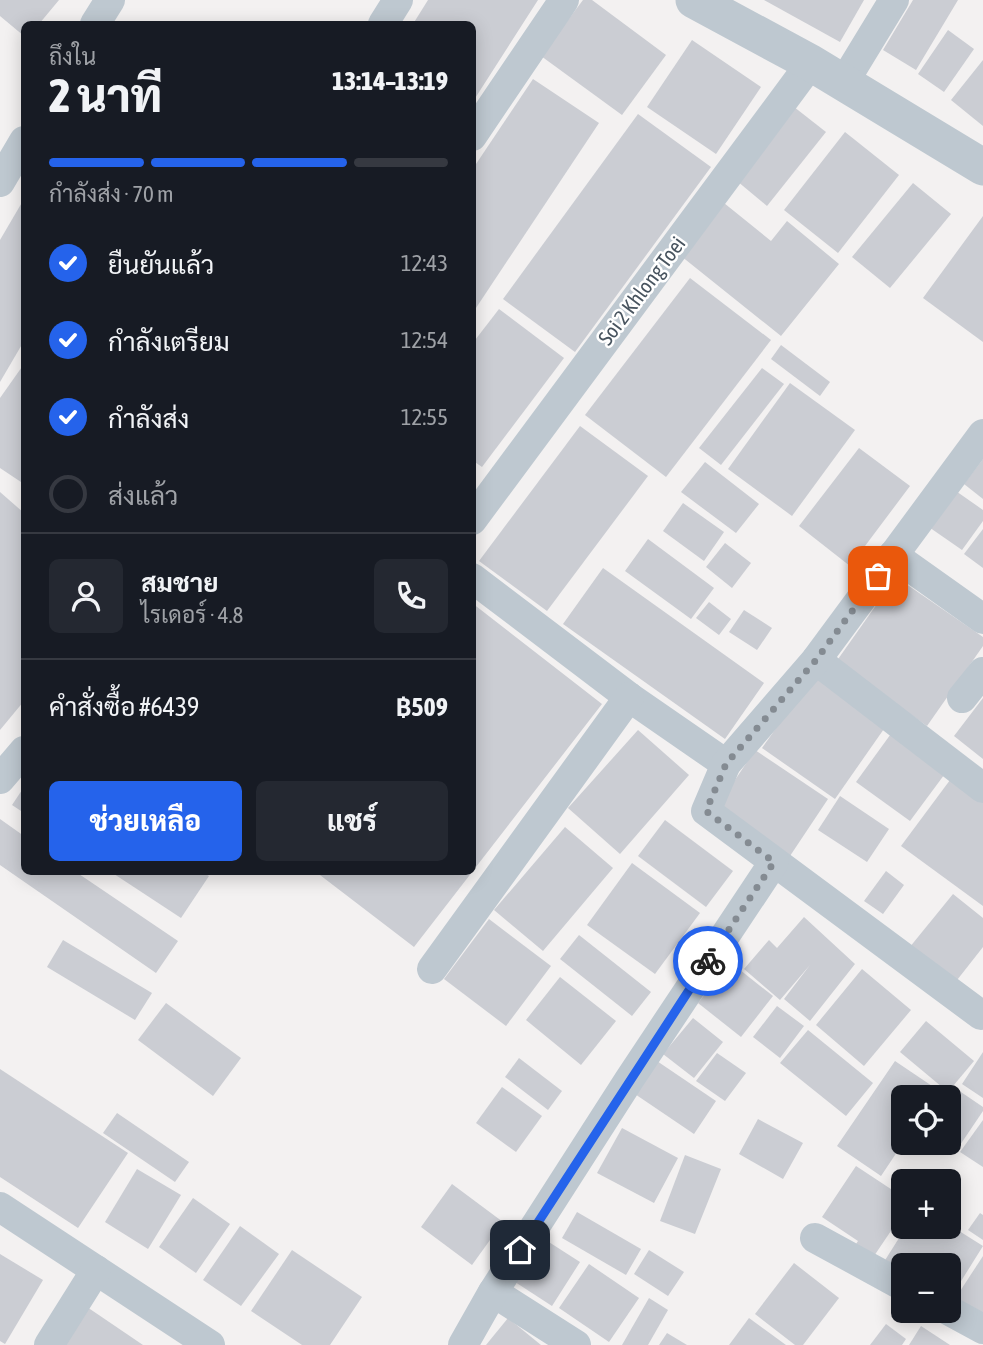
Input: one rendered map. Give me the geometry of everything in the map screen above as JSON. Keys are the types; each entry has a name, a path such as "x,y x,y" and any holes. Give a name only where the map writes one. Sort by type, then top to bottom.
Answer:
{"street":[{"path":"97,21 110,0"},
{"path":"385,21 398,0"},
{"path":"476,130 564,0"},
{"path":"694,0 844,82 983,167"},
{"path":"844,82 894,0"},
{"name":"Soi 2 Khlong Toei","path":"476,515 811,63"},
{"path":"0,182 21,146"},
{"path":"981,1015 706,811 726,764 816,660 983,434"},
{"path":"893,555 983,619"},
{"path":"476,581 629,697 726,764"},
{"path":"816,660 983,788"},
{"path":"962,698 983,672"},
{"path":"432,969 629,697"},
{"path":"0,779 21,754"},
{"path":"463,1345 493,1292 629,1080 774,862"},
{"path":"0,1207 210,1345"},
{"path":"815,1238 891,1279"},
{"path":"49,1345 96,1270"},
{"path":"493,1292 576,1345"},
{"path":"961,1317 983,1329"}],"building":[{"path":"0,0 59,0 42,21 21,21 21,34 0,16"},
{"path":"428,0 538,0 476,97 476,21 415,21"},
{"path":"583,0 592,0 666,55 622,115 541,56"},
{"path":"764,0 864,0 840,42"},
{"path":"913,0 958,0 916,70 883,50"},
{"path":"948,30 974,49 944,92 918,74"},
{"path":"692,40 761,87 716,154 647,107"},
{"path":"983,60 983,126 951,100"},
{"path":"533,79 599,123 476,308 476,164"},
{"path":"789,103 826,132 767,206 731,176"},
{"path":"638,114 711,167 575,352 503,299"},
{"path":"845,132 899,175 838,253 784,210"},
{"path":"913,183 951,214 890,288 852,257"},
{"path":"724,203 771,241 787,221 839,264 781,336 681,256"},
{"path":"21,204 21,346 0,382 0,240"},
{"path":"983,216 983,342 923,298"},
{"path":"690,278 771,340 666,477 585,415"},
{"path":"499,309 564,358 482,467 476,463 476,339"},
{"path":"781,345 830,382 820,396 771,359"},
{"path":"21,368 21,482 0,468 0,398"},
{"path":"762,368 784,384 721,465 699,448"},
{"path":"790,383 855,430 792,516 728,469"},
{"path":"580,426 648,476 547,611 479,561"},
{"path":"859,448 910,486 850,566 799,526"},
{"path":"983,459 983,499 964,484"},
{"path":"705,462 759,504 736,533 681,492"},
{"path":"953,489 983,510 983,521 962,550 926,525"},
{"path":"0,492 21,510 21,705 0,730"},
{"path":"683,503 724,532 704,561 663,531"},
{"path":"983,529 983,568 964,554"},
{"path":"648,539 714,588 691,619 625,571"},
{"path":"725,543 751,563 732,588 706,567"},
{"path":"603,568 764,683 725,739 563,624"},
{"path":"896,577 983,637 983,646 927,726 836,662"},
{"path":"709,602 731,619 719,635 696,618"},
{"path":"476,606 602,704 476,867"},
{"path":"744,610 772,628 757,650 729,632"},
{"path":"814,675 886,726 835,799 762,748"},
{"path":"983,698 983,759 954,736"},
{"path":"638,730 689,775 620,854 568,808"},
{"path":"893,731 947,771 910,821 856,782"},
{"path":"755,750 828,799 790,856 717,807"},
{"path":"953,776 983,798 983,906 901,846"},
{"path":"21,792 21,811 12,805"},
{"path":"840,796 889,829 867,862 818,830"},
{"path":"0,819 21,834 21,875 80,875 178,941 156,973 0,865"},
{"path":"665,820 733,871 706,907 638,856"},
{"path":"565,827 613,868 543,951 494,910"},
{"path":"632,863 700,913 655,974 587,925"},
{"path":"886,871 904,885 883,914 864,901"},
{"path":"116,875 209,876 181,918"},
{"path":"320,875 470,875 414,947"},
{"path":"953,894 983,918 983,947 950,989 905,953"},
{"path":"804,917 855,964 810,1021 784,999 810,965 780,1000 744,969 769,940 777,948"},
{"path":"489,919 551,966 506,1026 444,979"},
{"path":"579,935 651,992 632,1016 560,959"},
{"path":"63,940 152,993 135,1020 47,967"},
{"path":"730,962 773,996 741,1037 698,1003"},
{"path":"862,969 911,1010 864,1066 816,1025"},
{"path":"560,977 616,1021 581,1065 526,1020"},
{"path":"166,1003 241,1058 213,1096 138,1040"},
{"path":"777,1006 804,1026 780,1058 753,1037"},
{"path":"693,1018 723,1042 694,1078 663,1054"},
{"path":"926,1021 974,1061 954,1085 940,1085 900,1052"},
{"path":"808,1030 873,1083 846,1116 780,1063"},
{"path":"983,1052 983,1098 962,1084"},
{"path":"717,1053 746,1073 725,1101 696,1081"},
{"path":"651,1057 716,1101 694,1134 629,1090"},
{"path":"519,1058 562,1091 548,1110 505,1077"},
{"path":"895,1061 931,1085 891,1085 891,1155 895,1155 881,1176 837,1146"},
{"path":"0,1069 128,1153 78,1228 0,1177"},
{"path":"502,1087 542,1116 516,1152 476,1123"},
{"path":"961,1092 983,1107 961,1144"},
{"path":"117,1113 189,1162 175,1182 103,1133"},
{"path":"758,1119 803,1143 783,1179 739,1154"},
{"path":"983,1120 983,1167 961,1151"},
{"path":"622,1128 678,1158 654,1203 597,1173"},
{"path":"685,1155 721,1169 695,1234 660,1221"},
{"path":"856,1166 891,1189 891,1231 872,1259 854,1247 858,1241 822,1217"},
{"path":"137,1169 181,1195 148,1249 105,1222"},
{"path":"452,1184 503,1222 472,1265 421,1227"},
{"path":"193,1198 230,1224 196,1273 159,1247"},
{"path":"577,1212 641,1249 626,1275 562,1238"},
{"path":"980,1213 983,1215 983,1240 968,1230"},
{"path":"240,1226 279,1254 241,1306 203,1280"},
{"path":"961,1232 983,1246 961,1281 961,1253 891,1253 891,1271 882,1265 898,1239 961,1239"},
{"path":"541,1237 580,1262 552,1306 512,1280"},
{"path":"292,1250 362,1297 330,1345 302,1345 251,1311"},
{"path":"649,1250 684,1272 668,1296 634,1274"},
{"path":"0,1254 43,1280 5,1344 0,1341"},
{"path":"983,1256 983,1325 961,1311 961,1290"},
{"path":"794,1263 839,1298 803,1345 795,1345 755,1314"},
{"path":"589,1264 639,1298 609,1342 559,1308"},
{"path":"649,1298 668,1310 648,1345 622,1345"},
{"path":"87,1307 143,1345 61,1345"},
{"path":"508,1318 541,1345 486,1345"},
{"path":"749,1318 786,1345 729,1345"},
{"path":"886,1324 906,1339 902,1345 870,1345"},
{"path":"921,1326 950,1345 909,1345"},
{"path":"667,1333 687,1345 659,1345"}],"way so far":[{"path":"708,961 774,862 706,811 726,764 816,660 878,576"}],"route":[{"path":"520,1250 708,961"}]}
